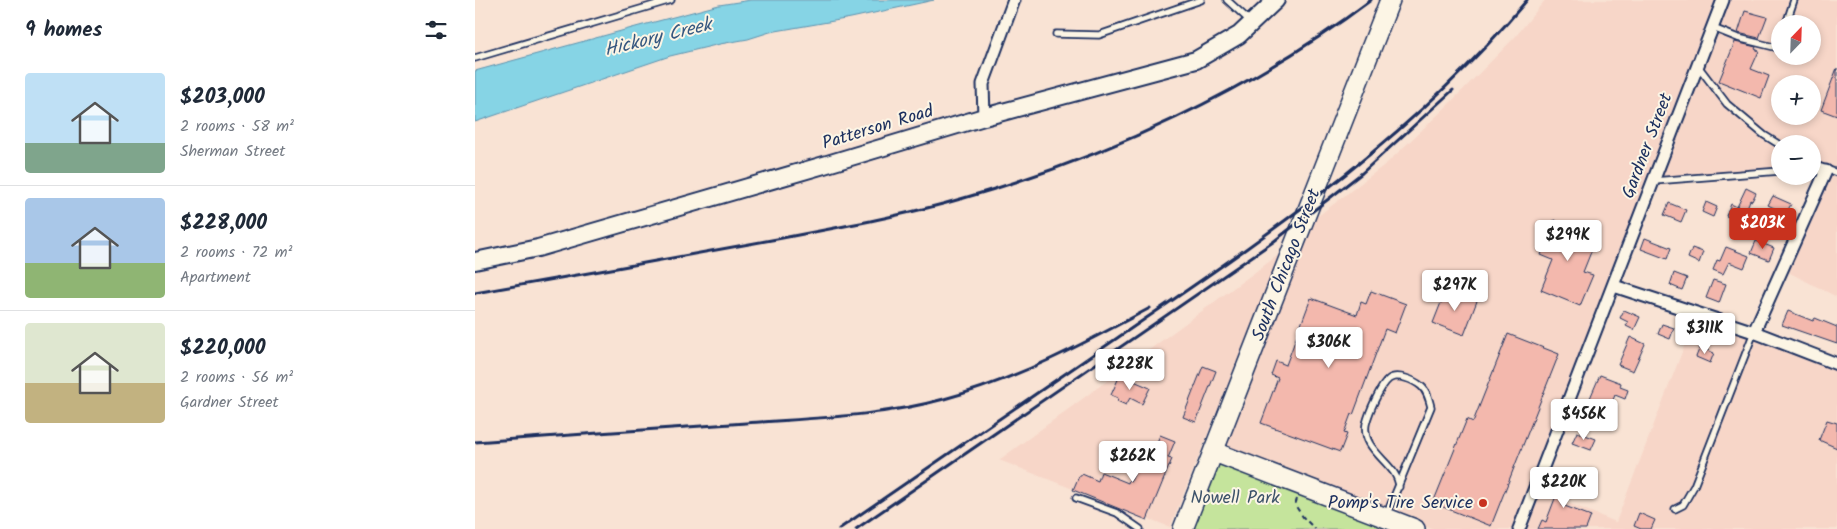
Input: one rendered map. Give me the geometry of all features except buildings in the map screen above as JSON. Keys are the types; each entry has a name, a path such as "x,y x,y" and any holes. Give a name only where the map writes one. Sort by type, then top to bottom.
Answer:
{"main road":[{"name":"South Chicago Street","path":"1183,529 1215,452 1390,0"},
{"path":"1215,452 1415,529"}],"street":[{"path":"984,117 983,84 1014,0"},
{"name":"Patterson Road","path":"475,261 538,248 984,117 1196,60 1239,35 1276,0"},
{"name":"Gardner Street","path":"1519,529 1723,0"},
{"path":"1754,332 1831,172"},
{"path":"1614,286 1754,332 1837,364"}],"lane":[{"path":"475,58 671,0"},
{"path":"1056,34 1099,35 1201,0"},
{"path":"1227,0 1253,23"},
{"path":"1789,15 1794,0"},
{"path":"1713,28 1738,38 1771,46"},
{"path":"1698,66 1727,104 1771,139"},
{"path":"1654,181 1771,173"},
{"path":"1675,509 1683,505 1694,486 1754,332"},
{"path":"1386,518 1399,487 1431,407 1429,397 1421,386 1401,376 1391,377 1382,386 1366,425 1367,438 1375,452 1396,475 1399,487"},
{"path":"1076,498 1117,513 1139,529"}],"path":[{"path":"1301,485 1295,505 1303,517 1315,529"}],"shaded area":[{"path":"1545,0 1718,0 1513,529 1432,529 1222,449 1309,223 1387,163 1444,109 1516,36"},
{"path":"1728,0 1837,0 1837,297 1784,270 1832,166 1821,165 1821,135 1771,135 1771,171 1655,186"},
{"path":"1281,253 1170,527 999,460"},
{"path":"1694,321 1728,330 1837,371 1837,529 1523,529 1538,491 1616,522"}],"green space":[{"name":"Nowell Park","path":"1218,458 1401,529 1189,529"}],"water":[{"name":"Hickory Creek","path":"751,0 934,0 851,18 770,32 748,39 670,56 475,122 475,71 719,5"}],"railway":[{"path":"475,293 871,221 964,198 1018,181 1124,141 1228,91 1325,33 1371,0"},
{"path":"839,529 1194,285 1346,174 1440,92 1485,48 1527,0"},
{"path":"856,529 1273,242 1362,173 1453,90"},
{"path":"475,442 821,418 895,410 944,399 997,382 1050,360 1150,308"}],"place":[{"name":"Pomp's Tire Service","path":"1483,503"}]}
